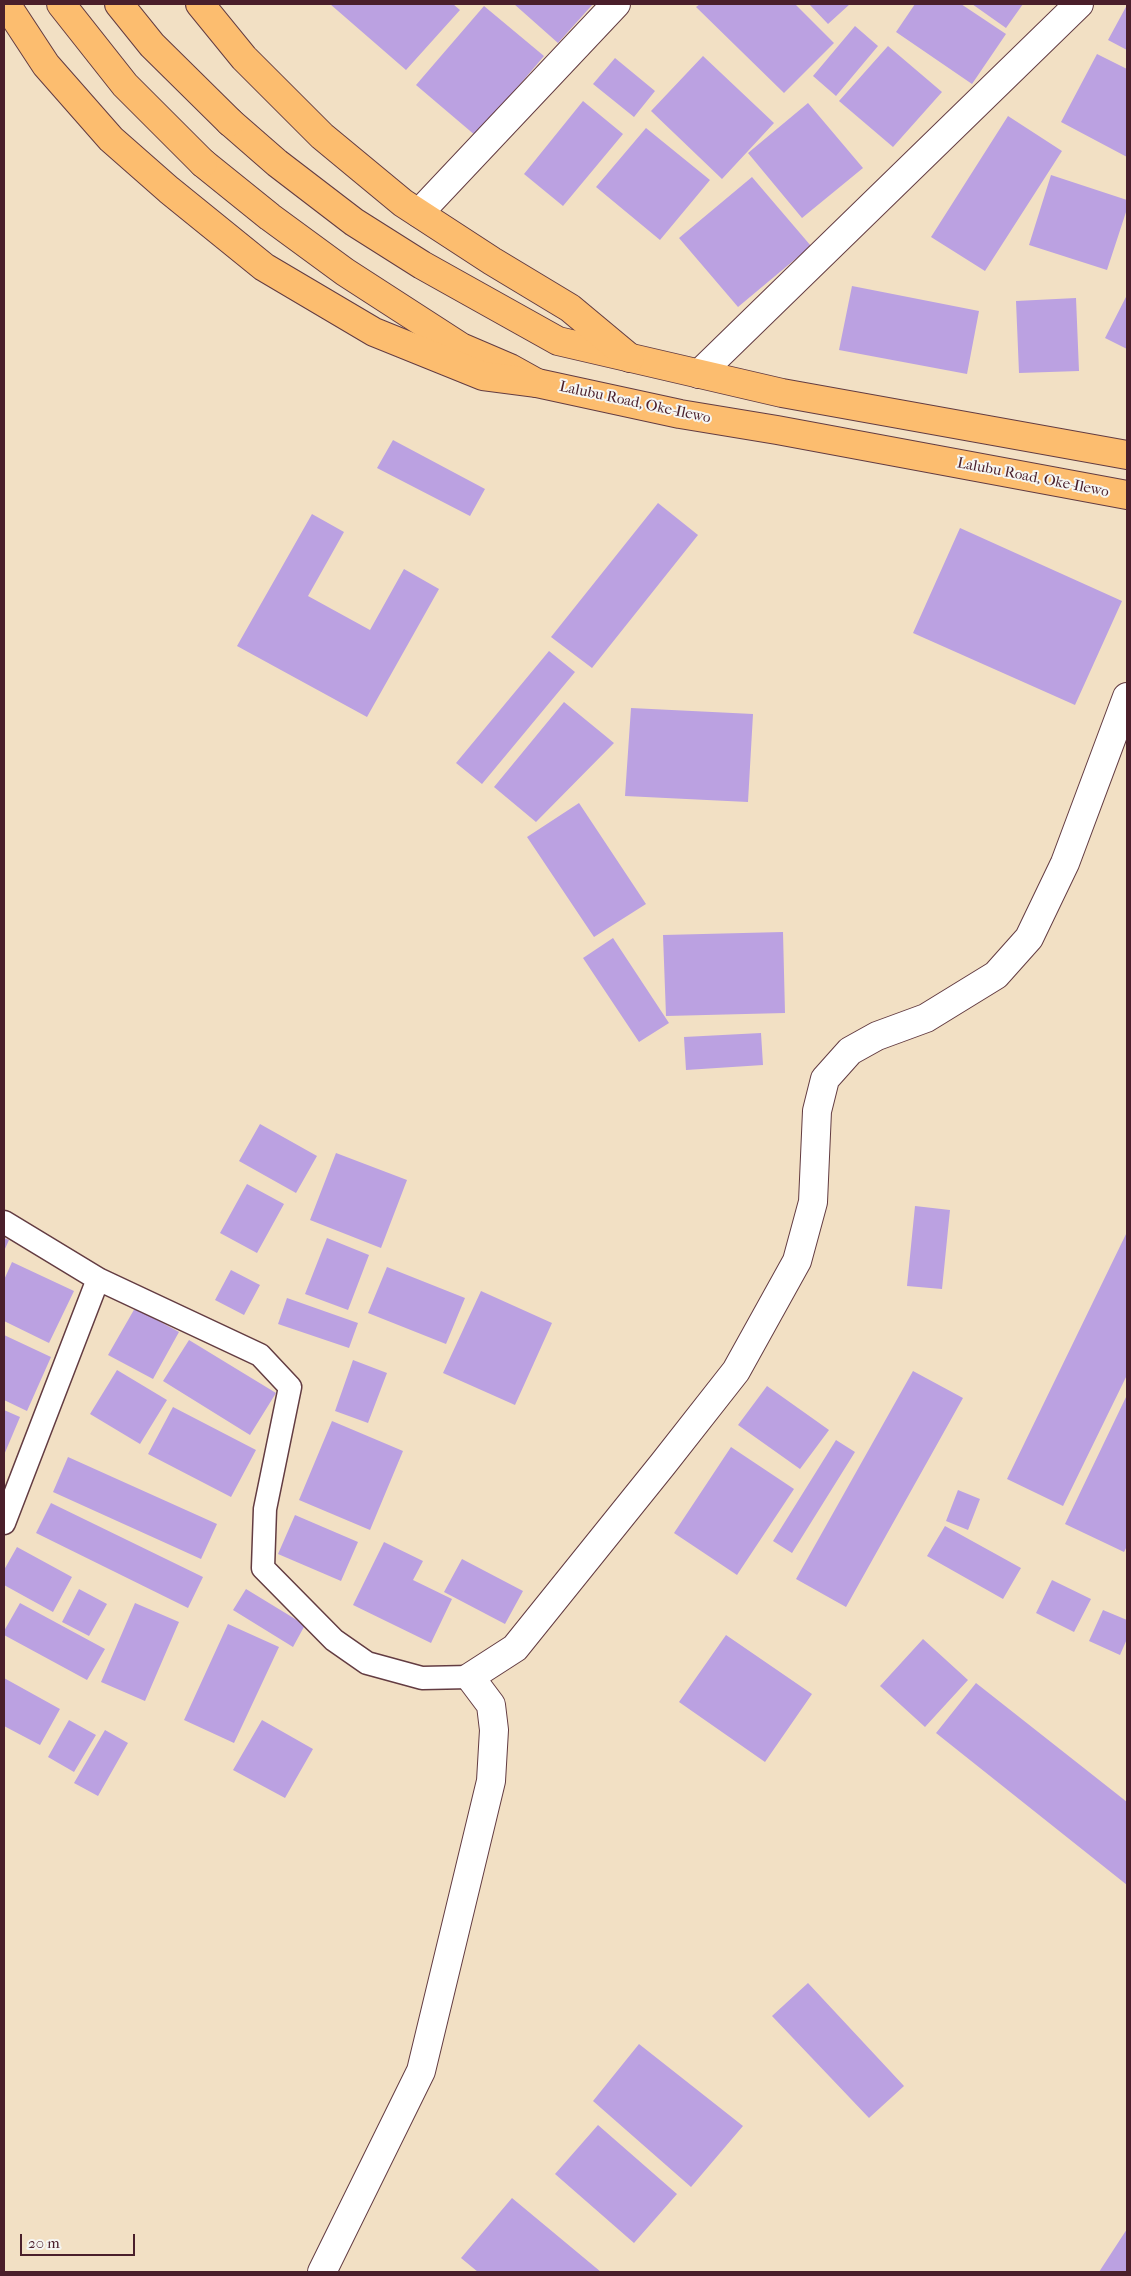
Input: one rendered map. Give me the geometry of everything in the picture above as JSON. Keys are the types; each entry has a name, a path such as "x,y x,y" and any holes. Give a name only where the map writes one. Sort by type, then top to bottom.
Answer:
{"main road":[{"path":"6,4 46,64 112,139 169,190 264,267 374,332 483,376 537,383"},
{"name":"Lalubu Road, Oke-Ilewo","path":"61,4 125,85 203,163 270,217 353,278 461,347 510,368 537,383 680,414 777,430 1127,496"},
{"path":"119,4 152,45 230,122 277,163 354,222 422,265 558,342 782,393 1127,455"},
{"path":"200,4 244,58 322,136 403,203 492,261 570,308 630,358"}],"street":[{"path":"419,214 616,4"},
{"path":"699,374 1079,4"},
{"path":"322,2272 421,2072 491,1781 494,1730 491,1705 470,1677 515,1648 664,1464 736,1371 797,1261 814,1202 817,1111 825,1079 850,1051 877,1036 926,1018 996,975 1029,938 1065,863 1127,697"}],"lane":[{"path":"4,1222 98,1279 260,1355 290,1387 265,1509 263,1568 334,1640 367,1663 422,1678 470,1677"},
{"path":"4,1523 98,1279"}],"building":[{"path":"330,4 453,4 460,10 406,70"},
{"path":"514,4 593,4 558,43"},
{"path":"700,4 795,4 834,43 784,93 696,7"},
{"path":"809,4 850,4 828,24"},
{"path":"915,4 961,4 1006,34 972,84 896,32"},
{"path":"972,4 1023,4 1006,28"},
{"path":"1127,5 1127,50 1108,40"},
{"path":"484,6 544,56 476,136 416,85"},
{"path":"855,26 878,46 836,96 813,76"},
{"path":"888,46 942,92 893,147 839,101"},
{"path":"1097,54 1127,69 1127,157 1061,122"},
{"path":"703,56 774,123 722,179 651,111"},
{"path":"615,58 655,91 634,117 593,84"},
{"path":"583,101 623,134 563,206 524,174"},
{"path":"808,103 863,168 802,218 748,153"},
{"path":"1008,116 1062,151 985,271 931,237"},
{"path":"646,128 710,180 660,240 596,187"},
{"path":"1051,175 1127,200 1127,209 1107,270 1029,245"},
{"path":"752,177 811,246 738,307 679,238"},
{"path":"852,286 979,311 967,374 839,350"},
{"path":"1127,295 1127,349 1105,338"},
{"path":"1076,298 1079,371 1019,373 1016,301"},
{"path":"393,440 485,489 470,516 377,468"},
{"path":"658,503 698,535 592,668 551,637"},
{"path":"312,514 344,532 308,596 370,630 404,569 439,589 367,717 237,646"},
{"path":"960,528 1122,601 1075,705 913,633"},
{"path":"549,651 575,672 482,784 456,763"},
{"path":"564,702 614,743 536,822 494,787"},
{"path":"631,708 753,714 748,802 625,796"},
{"path":"579,803 646,904 594,937 527,837"},
{"path":"783,932 785,1013 666,1016 663,935"},
{"path":"613,938 669,1023 639,1042 583,958"},
{"path":"761,1033 763,1065 686,1070 684,1037"},
{"path":"260,1124 317,1156 296,1193 239,1161"},
{"path":"336,1153 407,1180 381,1248 310,1220"},
{"path":"247,1184 284,1204 257,1253 220,1233"},
{"path":"915,1206 950,1210 942,1289 907,1286"},
{"path":"1127,1232 1127,1375 1063,1506 1007,1479"},
{"path":"4,1238 9,1240 4,1251"},
{"path":"327,1238 369,1255 348,1310 305,1294"},
{"path":"12,1262 74,1291 49,1343 4,1321 4,1280"},
{"path":"387,1267 465,1298 446,1344 368,1313"},
{"path":"231,1270 260,1285 244,1315 215,1300"},
{"path":"481,1291 552,1323 515,1405 443,1373"},
{"path":"287,1298 358,1323 349,1348 278,1324"},
{"path":"135,1308 179,1332 153,1379 108,1355"},
{"path":"4,1335 51,1357 27,1411 4,1400"},
{"path":"189,1340 276,1393 250,1435 163,1381"},
{"path":"353,1360 387,1373 368,1423 335,1411"},
{"path":"117,1370 167,1400 140,1444 90,1414"},
{"path":"913,1371 963,1398 846,1607 796,1579"},
{"path":"767,1386 829,1430 800,1469 738,1425"},
{"path":"1127,1395 1127,1546 1124,1552 1065,1524"},
{"path":"173,1407 256,1450 231,1497 148,1454"},
{"path":"4,1410 20,1417 4,1455"},
{"path":"332,1421 403,1451 370,1530 299,1500"},
{"path":"836,1440 855,1452 792,1553 773,1541"},
{"path":"731,1447 794,1489 737,1575 674,1533"},
{"path":"68,1457 217,1524 201,1559 53,1492"},
{"path":"958,1490 980,1499 968,1530 946,1521"},
{"path":"51,1503 203,1577 188,1608 36,1533"},
{"path":"295,1515 358,1542 341,1581 278,1554"},
{"path":"945,1526 1021,1568 1003,1599 927,1556"},
{"path":"384,1542 423,1561 413,1580 452,1599 431,1643 353,1605"},
{"path":"17,1547 72,1577 53,1612 4,1585 4,1570"},
{"path":"462,1559 523,1591 505,1624 444,1592"},
{"path":"1052,1580 1091,1599 1074,1632 1036,1613"},
{"path":"79,1589 107,1604 89,1636 62,1622"},
{"path":"246,1589 305,1625 293,1647 233,1610"},
{"path":"20,1603 105,1649 87,1680 4,1635 4,1631"},
{"path":"135,1603 179,1622 145,1701 101,1682"},
{"path":"1103,1610 1127,1620 1127,1639 1120,1655 1089,1641"},
{"path":"228,1624 279,1647 234,1743 184,1720"},
{"path":"726,1635 812,1694 765,1762 679,1702"},
{"path":"923,1639 968,1680 925,1727 880,1686"},
{"path":"4,1678 60,1709 40,1745 4,1726"},
{"path":"976,1683 1127,1802 1127,1885 936,1733"},
{"path":"69,1720 96,1735 74,1772 48,1757"},
{"path":"262,1720 313,1749 285,1798 233,1770"},
{"path":"105,1730 128,1743 98,1796 74,1783"},
{"path":"808,1983 904,2086 869,2118 772,2016"},
{"path":"639,2044 743,2126 691,2187 593,2101"},
{"path":"598,2125 677,2194 634,2243 555,2174"},
{"path":"512,2198 601,2272 478,2272 461,2258"},
{"path":"1127,2229 1127,2272 1099,2272"}]}
